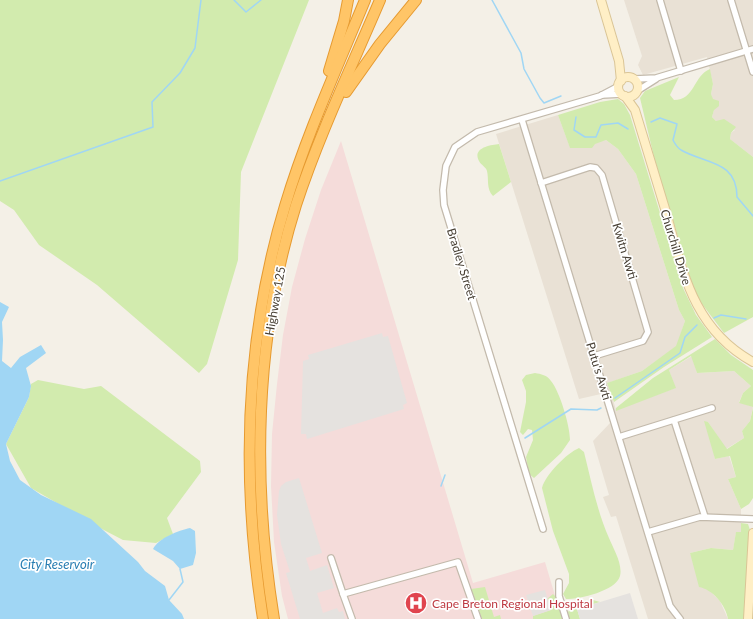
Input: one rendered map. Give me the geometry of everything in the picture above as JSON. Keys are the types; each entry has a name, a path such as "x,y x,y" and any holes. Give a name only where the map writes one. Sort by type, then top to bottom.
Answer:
{"highway":[{"path":"312,132 344,22 348,0"},
{"name":"Highway 125","path":"263,619 250,513 248,457 252,379 260,313 273,250 295,175 365,0"},
{"name":"Highway 125","path":"274,619 267,568 261,490 261,423 264,378 272,314 284,251 297,205 320,139 380,0"},
{"path":"320,139 358,74 416,0"}],"main road":[{"path":"601,0 619,61 620,84 623,95 631,96 636,92 638,85 619,61"},
{"path":"620,84 632,78"},
{"name":"Churchill Drive","path":"636,92 635,110 690,291 701,312 719,336 753,362"},
{"name":"Churchill Drive","path":"623,95 635,110"},
{"path":"748,619 753,533"}],"street":[{"path":"660,0 681,71"},
{"path":"731,0 753,72"},
{"path":"632,78 656,78 753,49"},
{"path":"636,92 656,78"},
{"name":"Bradley Street","path":"543,529 444,204 443,190 446,166 455,147 477,132 600,96 620,84"},
{"name":"Bradley Street","path":"600,96 623,95"},
{"name":"Putu's Awti","path":"522,120 670,606 680,619"},
{"name":"Kwitn Awti","path":"541,183 590,167 596,168 600,172 605,182 648,332 642,341 594,356"},
{"path":"619,437 712,408"},
{"path":"674,420 705,517"},
{"path":"648,532 690,519 705,517 753,519"},
{"path":"331,558 352,619"},
{"path":"343,594 458,562 478,619"},
{"path":"559,582 559,596 566,619"}],"shaded area":[{"path":"624,0 753,0 753,157 730,139 731,133 735,130 716,121 712,117 714,110 711,94 713,84 707,57 643,75 638,65 642,56"},
{"path":"558,115 570,147 606,140 618,149 636,174 679,310 685,321 677,346 642,371 608,383 616,410 675,388 669,370 692,356 697,373 734,371 751,386 743,393 739,402 753,407 750,421 742,431 744,438 726,449 708,422 715,459 729,456 736,477 728,479 741,509 741,532 736,533 733,550 711,548 690,553 707,588 720,601 728,619 648,619 616,516 611,517 603,497 609,495 593,441 610,423 601,394 579,399 496,134"},
{"name":"Cape Breton Regional Hospital","path":"341,141 473,583 545,562 562,619 288,619 282,596 274,542 271,486 272,434 277,384 283,335 292,287 305,239 321,190"},
{"path":"382,333 383,337 388,336 407,403 403,405 404,409 307,439 306,434 301,434 303,361 309,359 308,355"},
{"path":"299,478 322,553 306,558 310,571 327,565 334,588 317,593 323,613 337,608 339,612 343,611 345,619 300,619 286,573 290,572 281,544 277,515 279,491 281,486 286,482"},
{"path":"545,590 551,610 533,616 526,595"},
{"path":"630,593 638,619 580,619 577,609"}],"green space":[{"path":"0,0 309,0 241,172 238,260 207,364 199,373 97,285 39,245 14,210 0,201"},
{"path":"710,69 713,84 711,94 713,99 719,101 719,106 714,110 712,117 716,121 724,119 736,127 731,133 730,139 753,157 753,317 724,333 699,300 691,280 654,157 640,98 645,91 679,77 670,95 674,100 681,99 690,92 704,72"},
{"path":"618,99 624,104 630,115 683,288 696,315 712,337 664,367 614,402 607,383 642,371 676,346 685,321 679,310 636,174 618,149 606,140 595,144 592,148 570,148 558,115 600,102"},
{"path":"499,144 511,182 493,196 489,190 488,174 477,157 480,150 483,148"},
{"path":"715,339 731,355 753,370 753,407 739,403 743,393 751,386 734,371 697,373 691,356 669,370 676,388 616,411 616,408 653,378"},
{"path":"535,373 548,377 558,393 564,409 570,440 561,453 534,478 529,474 526,457 533,440 532,430 528,429 523,435 520,432 526,402 526,391 522,380 526,375"},
{"path":"38,380 84,389 101,386 200,461 201,472 167,518 173,534 156,543 123,540 31,488 6,444 29,397 31,384"},
{"path":"753,408 753,498 749,504 741,509 728,479 736,477 730,456 715,459 704,421 708,422 727,449 744,438 742,431 750,421"},
{"path":"579,448 584,452 598,506 605,528 617,556 621,571 617,581 605,590 580,598 566,599 563,594 569,583 569,574 553,531 542,488 547,477 557,465"},
{"path":"741,523 748,524 751,533 744,619 728,619 727,614 718,598 704,588 699,587 690,553 711,548 733,550 736,532 741,532"},
{"path":"485,587 494,617 500,615 501,619 482,619 471,589"},
{"path":"553,594 556,597 563,619 533,619 533,616 551,610 547,599"},
{"path":"593,600 600,602 577,609 580,619 569,619 568,612 570,609"}],"water":[{"name":"City Reservoir","path":"0,302 9,307 2,322 2,361 11,368 20,357 41,345 46,353 26,368 31,386 29,397 6,444 10,461 20,480 41,495 91,519 138,562 145,571 165,586 169,600 182,614 184,619 0,619"},
{"path":"190,528 195,531 196,553 193,565 180,569 173,561 153,549 165,538"}],"waterway":[{"path":"0,181 153,127 152,102 180,73 195,48 201,0"},
{"path":"234,0 246,12 261,0"},
{"path":"492,0 521,53 524,69 540,98 544,103 561,96"},
{"path":"576,117 574,130 585,137 596,137 601,125 618,123 628,129"},
{"path":"651,122 660,118 677,124 673,140 677,146 690,155 709,161 726,170 732,176 736,185 737,197 753,216"},
{"path":"714,318 721,315 746,319"},
{"path":"615,398 680,353 685,337 697,325"},
{"path":"525,438 571,409 597,410 601,408"},
{"path":"441,486 445,475"},
{"path":"169,600 183,582 180,569"}],"place":[{"name":"Cape Breton Regional Hospital","path":"416,603"}]}
